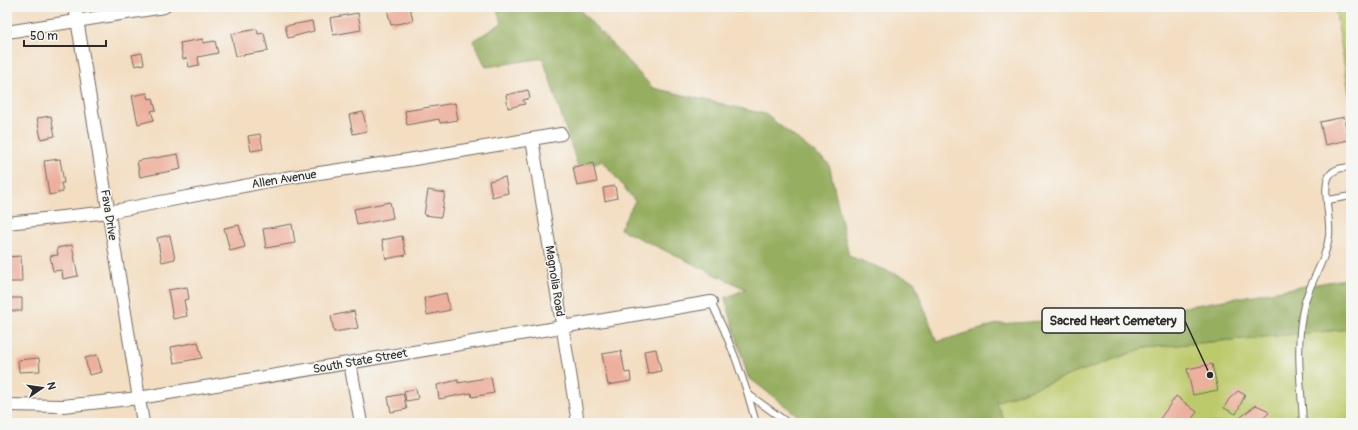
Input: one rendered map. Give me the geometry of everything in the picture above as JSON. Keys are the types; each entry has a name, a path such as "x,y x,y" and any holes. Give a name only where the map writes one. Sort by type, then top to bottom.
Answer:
{"street":[{"name":"Fava Drive","path":"75,7 143,423"},
{"path":"7,32 164,7"},
{"name":"Allen Avenue","path":"7,223 109,212 285,178 561,134"},
{"name":"Magnolia Road","path":"532,139 578,423"},
{"name":"South State Street","path":"7,405 63,406 139,398 711,302"},
{"path":"350,362 361,423"}],"lane":[{"path":"1303,423 1300,350 1304,304 1326,250 1329,235 1328,200 1326,193 1329,176 1337,169 1351,167"},
{"path":"1328,200 1351,196"},
{"path":"711,302 722,324 748,394 756,423"},
{"path":"748,394 788,423"}],"green space":[{"path":"496,7 577,7 653,88 765,114 829,164 849,256 914,281 937,342 997,324 1138,315 1351,278 1351,329 1144,348 996,402 1005,423 807,423 748,377 725,298 746,289 620,229 635,201 603,161 578,167 543,58 486,67 473,41 502,23"},
{"path":"1335,7 1351,7 1351,105"},
{"path":"1351,329 1351,423 1005,423 996,402 1144,348"}],"building":[{"path":"395,7 410,7 413,21 391,25 387,9"},
{"path":"358,13 361,30 333,35 330,18"},
{"path":"312,21 314,31 288,38 285,26"},
{"path":"257,29 258,34 264,33 268,51 236,56 231,34"},
{"path":"203,39 203,43 215,41 218,53 198,57 199,65 189,67 187,58 183,59 180,43"},
{"path":"142,53 144,64 135,66 132,55"},
{"path":"528,90 530,98 523,100 525,104 508,108 506,95"},
{"path":"147,93 149,99 153,98 156,110 151,111 154,120 138,124 132,96"},
{"path":"455,103 458,120 440,123 439,119 407,125 405,111"},
{"path":"363,112 367,131 353,134 349,115"},
{"path":"51,116 55,136 41,139 37,118"},
{"path":"1344,117 1348,140 1325,145 1320,122"},
{"path":"260,134 263,149 251,151 248,136"},
{"path":"178,154 181,169 140,177 137,161"},
{"path":"60,159 64,183 61,183 63,192 49,195 44,161"},
{"path":"593,163 597,182 577,186 573,167"},
{"path":"505,177 508,193 492,197 489,181"},
{"path":"615,186 617,198 605,201 603,188"},
{"path":"428,190 445,193 441,217 424,215"},
{"path":"390,202 393,218 357,225 354,209"},
{"path":"292,224 295,243 266,248 263,229"},
{"path":"239,225 245,247 230,251 224,228"},
{"path":"170,235 175,259 162,262 157,238"},
{"path":"402,236 406,255 386,259 382,240"},
{"path":"72,245 78,276 63,279 62,270 53,271 50,256 58,255 57,248"},
{"path":"21,256 22,282 7,282 7,257"},
{"path":"187,287 189,299 184,300 187,316 173,319 168,290"},
{"path":"446,293 450,310 427,315 424,298"},
{"path":"7,298 22,298 22,311 7,311"},
{"path":"354,311 358,328 334,332 331,316"},
{"path":"198,342 202,358 174,363 171,347"},
{"path":"656,349 661,371 648,374 644,351"},
{"path":"621,351 625,373 630,372 631,381 608,385 602,354"},
{"path":"97,355 102,372 89,375 85,358"},
{"path":"39,358 40,371 19,372 18,360"},
{"path":"1212,364 1218,390 1193,395 1187,369"},
{"path":"491,377 494,393 472,397 471,393 439,399 437,385 458,380 458,383"},
{"path":"416,389 418,399 406,401 404,391"},
{"path":"1238,391 1245,395 1236,414 1224,408 1229,399"},
{"path":"403,394 407,409 391,412 388,397"},
{"path":"1176,396 1197,412 1189,423 1157,423"},
{"path":"1256,405 1265,409 1269,413 1258,423 1246,423 1241,417"}],"place":[{"name":"Sacred Heart Cemetery","path":"1210,375"}]}
